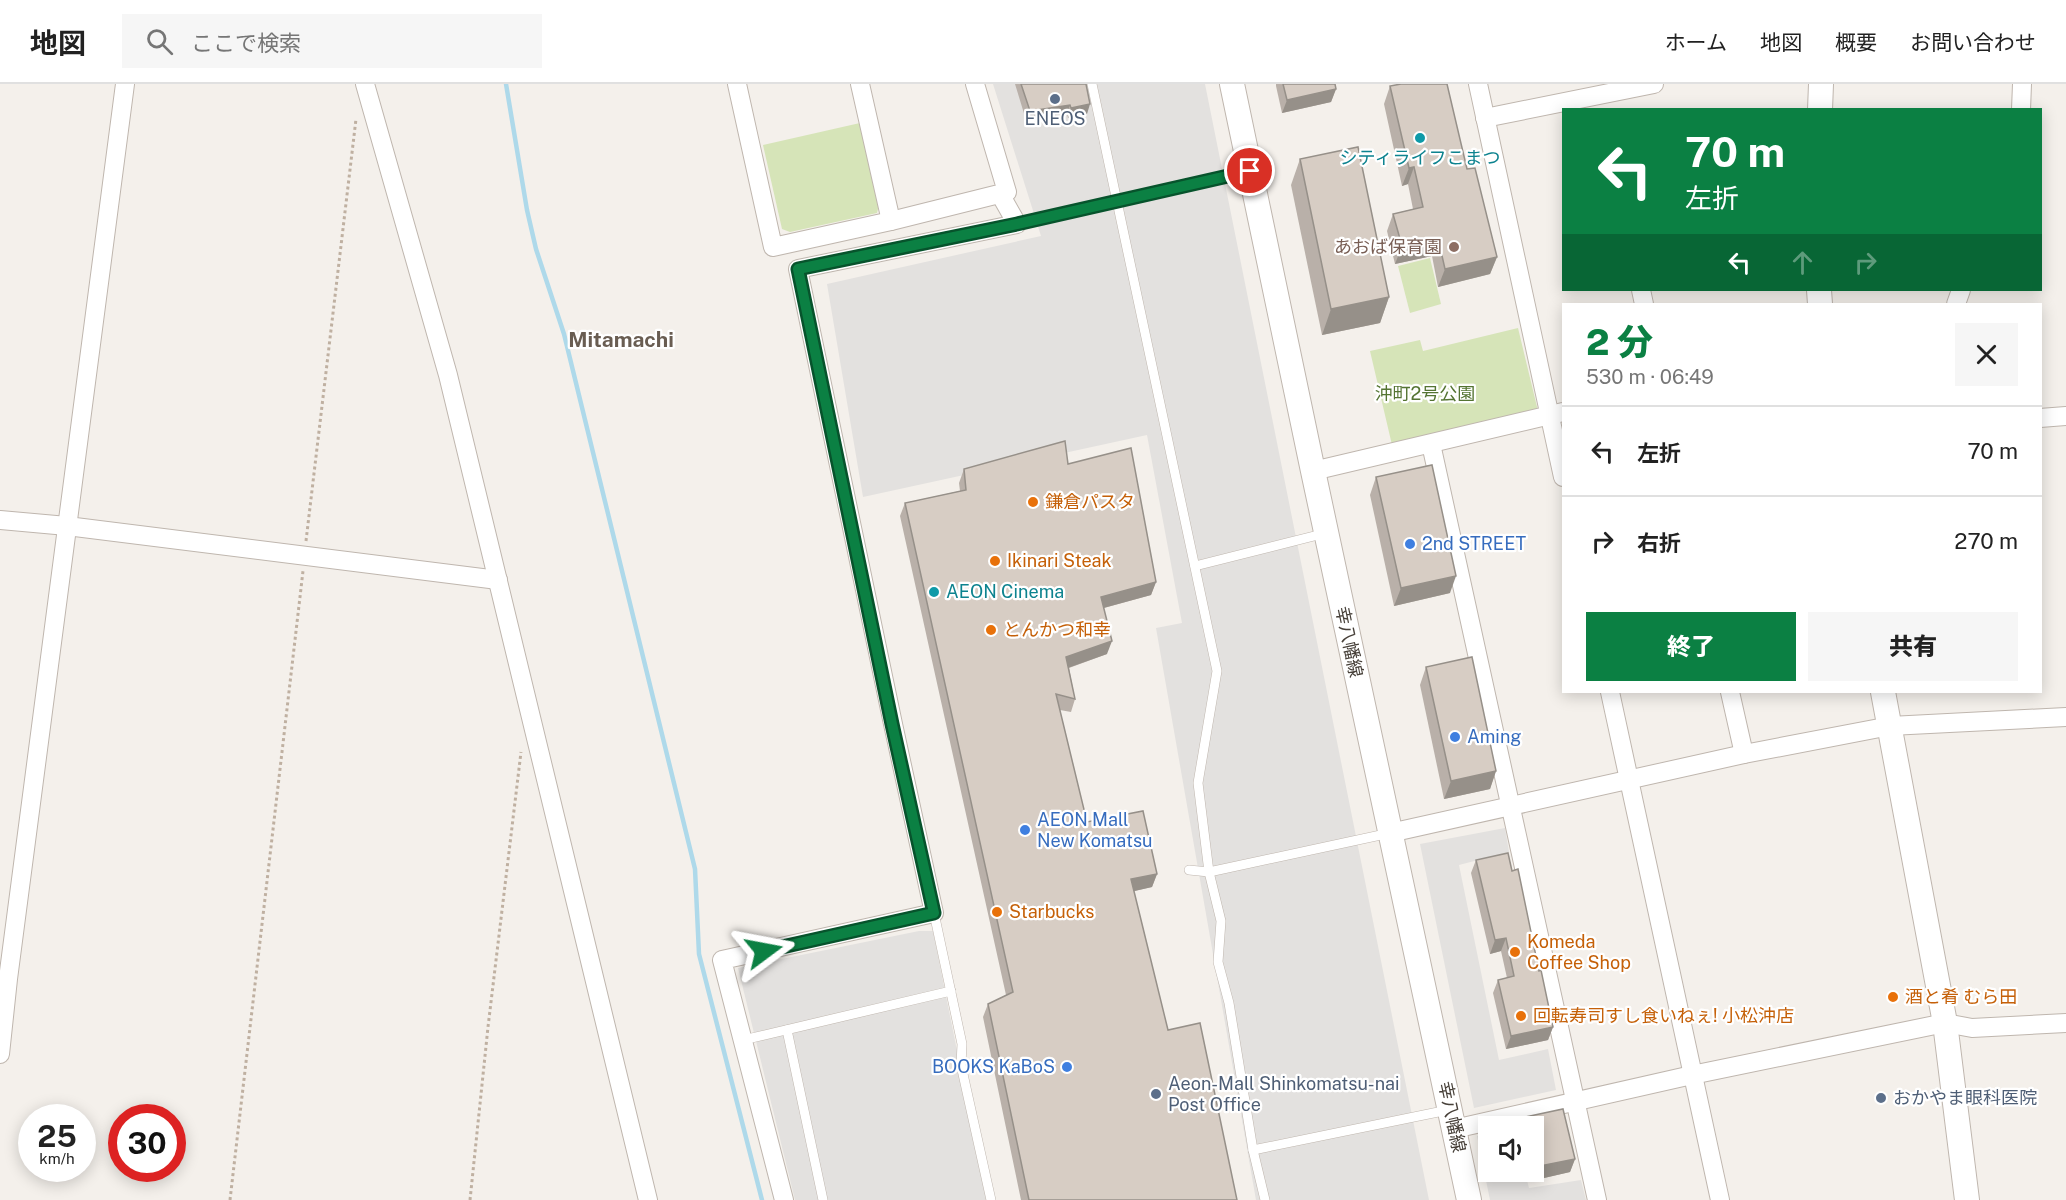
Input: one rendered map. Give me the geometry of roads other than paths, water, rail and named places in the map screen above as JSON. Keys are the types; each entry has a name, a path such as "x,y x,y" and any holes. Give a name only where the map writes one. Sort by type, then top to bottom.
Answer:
{"street":[{"path":"0,1054 125,84"},
{"path":"365,84 448,375 648,1200"},
{"path":"737,84 773,247 1007,192 975,84"},
{"path":"861,84 891,221"},
{"name":"幸八幡線","path":"1232,84 1469,1200"},
{"path":"1478,84 1556,413 1562,468"},
{"path":"1485,118 1599,97 1654,84"},
{"path":"1820,108 1821,84"},
{"path":"2021,108 2022,84"},
{"path":"784,1200 722,960 934,913 892,724 798,269 1017,224 1000,194"},
{"path":"1313,471 1556,413"},
{"path":"2042,418 2066,416"},
{"path":"1431,444 1597,1200"},
{"path":"0,520 68,526 498,580"},
{"path":"1610,693 1719,1200"},
{"path":"1730,693 1744,754"},
{"path":"1883,693 1945,1023 1967,1200"},
{"path":"1390,833 1744,754 1890,726 2066,717"},
{"path":"1453,1119 1575,1101 1945,1023 1972,1028 2066,1023"}],"lane":[{"path":"1092,84 1217,671 1198,783 1209,872 1221,921 1218,962 1229,1003 1253,1150 1265,1200"},
{"path":"1017,224 1250,171"},
{"path":"1195,566 1326,533"},
{"path":"1189,870 1209,872 1390,833"},
{"path":"934,913 962,1044 961,1065 991,1200"},
{"path":"742,1040 951,991"},
{"path":"786,1030 823,1200"},
{"path":"1253,1150 1453,1119"}],"waterway":[{"path":"506,84 527,210 536,249 564,334 695,869 699,954 762,1200"}],"place":[{"name":"ENEOS","path":"1055,99"},
{"name":"シティライフこまつ","path":"1420,138"},
{"name":"あおば保育園","path":"1454,247"},
{"name":"鎌倉パスタ","path":"1033,502"},
{"name":"2nd STREET","path":"1410,544"},
{"name":"Ikinari Steak","path":"995,561"},
{"name":"AEON Cinema","path":"934,592"},
{"name":"とんかつ和幸","path":"991,630"},
{"name":"Aming","path":"1455,737"},
{"name":"AEON Mall New Komatsu","path":"1025,830"},
{"name":"Starbucks","path":"997,912"},
{"name":"Komeda Coffee Shop","path":"1515,952"},
{"name":"酒と肴 むら田","path":"1893,997"},
{"name":"回転寿司すし食いねぇ! 小松沖店","path":"1521,1016"},
{"name":"BOOKS KaBoS","path":"1067,1067"},
{"name":"Aeon-Mall Shinkomatsu-nai Post Office","path":"1156,1094"},
{"name":"おかやま眼科医院","path":"1881,1098"}],"district":[{"name":"Mitamachi","path":"621,340"}],"park label":[{"name":"沖町2号公園","path":"1425,394"}]}
